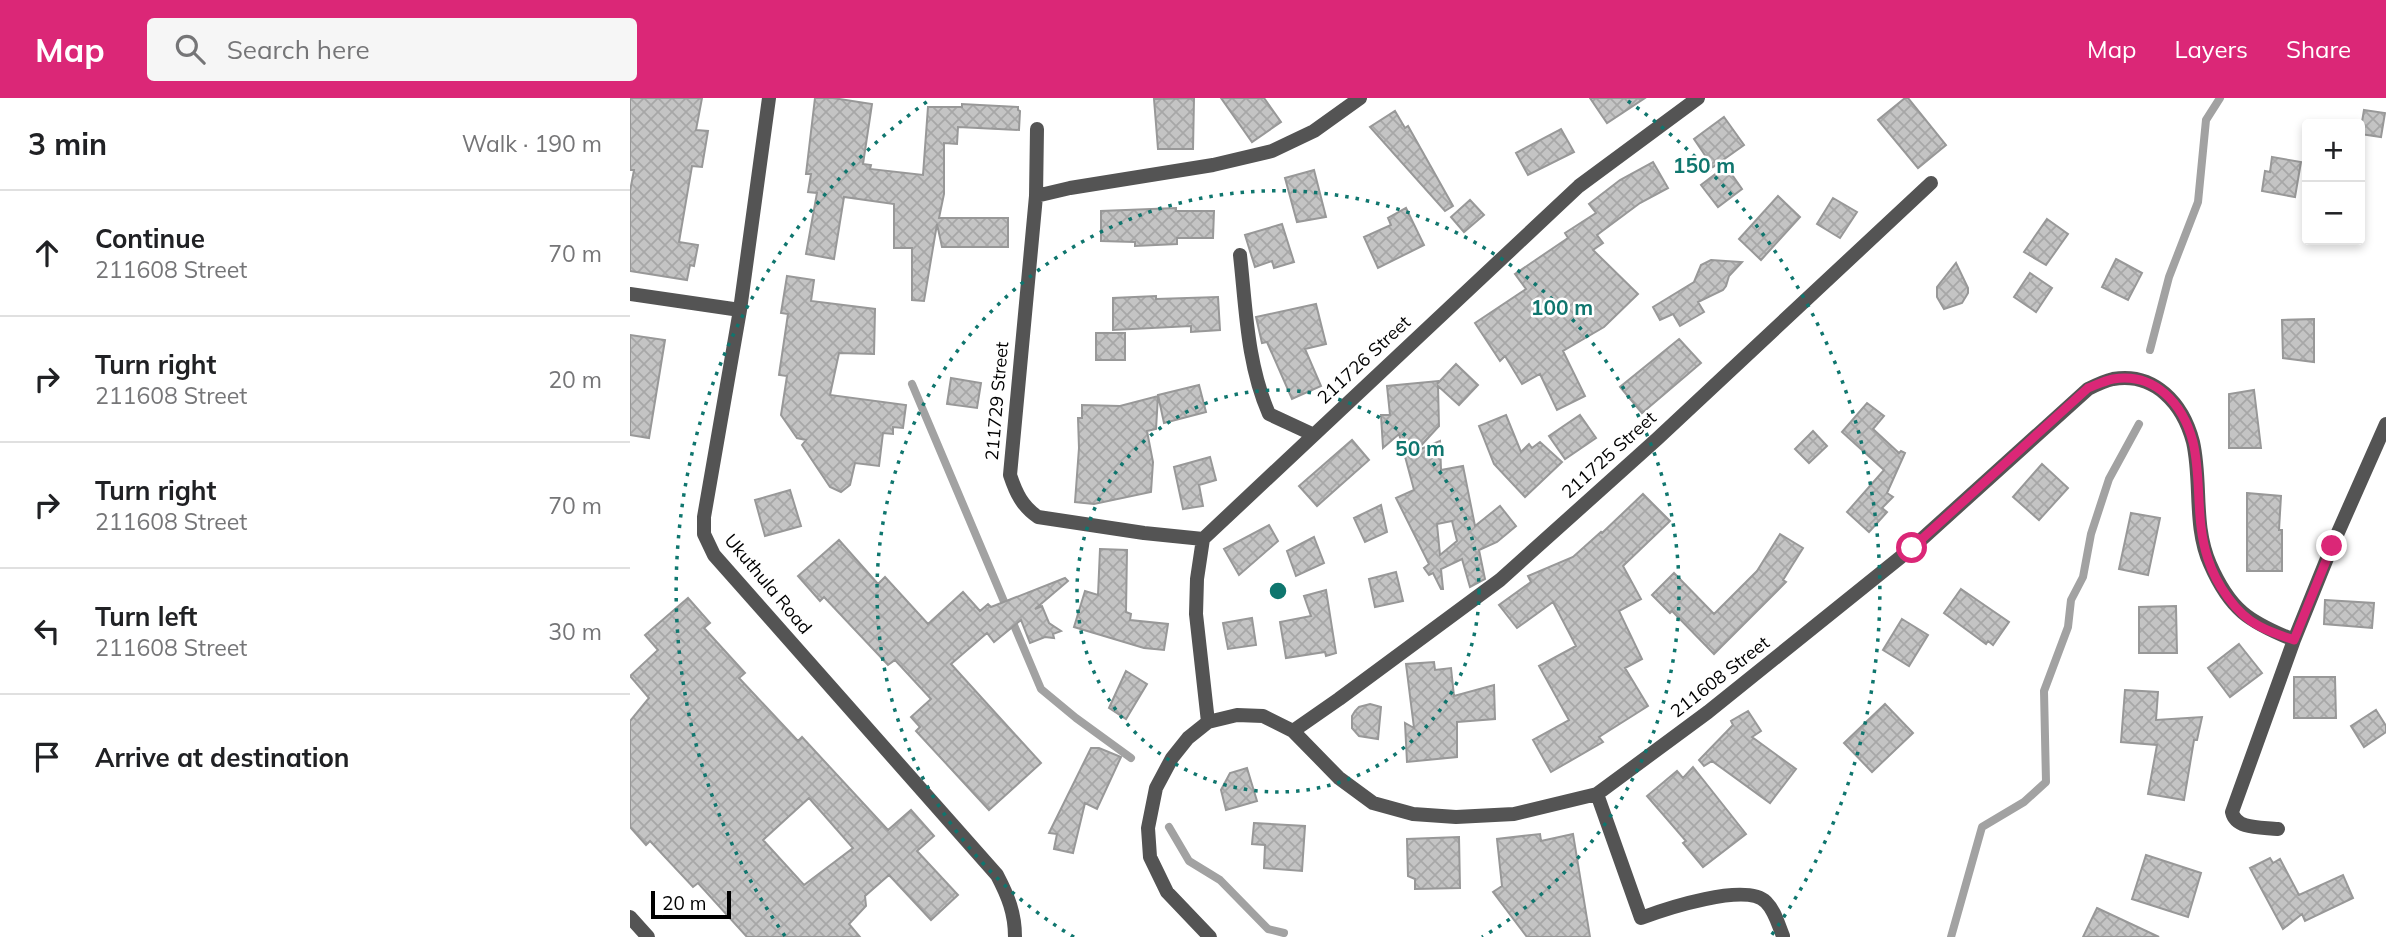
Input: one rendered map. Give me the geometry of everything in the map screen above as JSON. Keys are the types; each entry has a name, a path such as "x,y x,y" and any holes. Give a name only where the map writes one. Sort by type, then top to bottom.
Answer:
{"street":[{"name":"Ukuthula Road","path":"769,98 740,310 704,517 704,534 714,555 997,875 1009,898 1015,922 1015,937"},
{"path":"1036,196 1213,165 1272,151 1314,131 1360,98"},
{"name":"211726 Street","path":"1203,539 1578,186 1698,98"},
{"name":"211729 Street","path":"1037,129 1036,196 1010,475 1016,492 1026,508 1038,517 1203,539"},
{"name":"211725 Street","path":"1293,731 1500,580 1657,439 1931,183"},
{"path":"1240,255 1251,351 1261,396 1269,414 1312,434"},
{"path":"630,294 740,310"},
{"name":"211608 Street","path":"1208,722 1237,715 1263,716 1293,731 1339,778 1373,803 1413,814 1456,817 1514,814 1597,794 1708,712 1912,548 2088,388 2111,380 2128,378 2155,385 2169,396 2180,412 2193,442 2204,545 2216,578 2231,602 2257,625 2294,640"},
{"path":"2278,829 2239,824 2233,818 2232,811 2294,640 2386,424"},
{"path":"1203,539 1197,579 1196,614 1208,722 1188,738 1172,758 1156,789 1149,828 1150,857 1167,892 1210,937"},
{"path":"1597,794 1641,918 1685,905 1744,894 1765,900 1783,936"},
{"path":"630,917 648,937"}],"building":[{"path":"630,98 702,98 696,130 708,131 702,167 692,166 679,242 698,245 694,266 690,265 687,280 630,271 630,191 634,170 630,170"},
{"path":"815,98 872,104 863,164 871,165 870,169 923,175 928,107 962,107 962,104 1018,107 1019,130 958,127 957,144 944,143 944,194 939,218 1008,218 1008,247 942,247 937,224 924,301 912,300 912,248 894,248 894,204 844,197 834,259 806,254 817,193 808,192 811,174 806,174"},
{"path":"1194,98 1193,149 1158,149 1154,99"},
{"path":"1221,98 1264,98 1281,122 1252,142"},
{"path":"1590,98 1645,98 1607,123"},
{"path":"1908,98 1946,145 1918,168 1878,120"},
{"path":"2364,110 2385,113 2381,137 2365,135 2365,119 2362,119"},
{"path":"1395,111 1405,128 1408,126 1453,206 1445,211 1370,127"},
{"path":"1724,117 1744,145 1713,167 1694,139"},
{"path":"1561,129 1574,152 1528,175 1516,153"},
{"path":"2272,157 2301,162 2295,197 2262,191 2265,171 2270,172"},
{"path":"1653,162 1668,188 1640,203 1597,235 1603,243 1593,250 1638,294 1604,327 1563,351 1585,396 1557,410 1540,374 1522,384 1505,356 1500,361 1475,323 1526,289 1515,274 1568,238 1565,233 1596,213 1589,204 1620,180"},
{"path":"1726,166 1742,189 1718,207 1701,185"},
{"path":"1314,170 1326,217 1297,222 1285,178"},
{"path":"1778,196 1800,217 1761,260 1739,239"},
{"path":"1833,198 1857,212 1840,238 1817,224"},
{"path":"1470,200 1484,215 1464,232 1451,217"},
{"path":"1176,208 1176,211 1214,211 1213,238 1177,238 1177,244 1135,246 1135,242 1101,241 1101,211"},
{"path":"1406,208 1424,245 1378,268 1364,237 1391,225 1388,218"},
{"path":"2047,219 2068,234 2046,265 2024,252"},
{"path":"1282,224 1294,262 1274,268 1272,261 1255,267 1245,235"},
{"path":"2116,259 2142,273 2128,300 2102,287"},
{"path":"1711,260 1742,262 1729,276 1723,290 1698,302 1704,312 1680,326 1673,314 1660,320 1653,307 1694,282 1701,265"},
{"path":"1956,263 1968,293 1962,303 1944,309 1937,297 1937,287"},
{"path":"2030,273 2052,288 2036,312 2014,297"},
{"path":"787,276 814,280 811,301 875,309 874,354 839,353 830,395 906,405 903,428 893,427 893,434 883,433 879,466 855,463 850,485 841,492 830,487 802,445 806,440 797,438 781,415 787,376 779,375 788,314 781,313"},
{"path":"1156,296 1156,299 1218,297 1220,330 1191,332 1191,326 1113,330 1113,298"},
{"path":"1316,304 1326,344 1305,349 1321,386 1292,399 1267,342 1262,343 1256,317"},
{"path":"2314,319 2314,362 2283,358 2282,320"},
{"path":"1096,333 1125,333 1125,360 1096,360"},
{"path":"630,335 665,340 649,438 630,435"},
{"path":"1679,339 1701,363 1642,413 1620,387"},
{"path":"1456,364 1478,385 1459,405 1438,386 1439,426 1416,451 1440,441 1441,470 1463,466 1475,526 1500,506 1516,526 1497,542 1479,550 1485,579 1470,587 1462,559 1441,569 1443,589 1433,573 1429,575 1424,568 1429,564 1396,498 1414,490 1399,434 1383,448 1381,415 1390,415 1387,386 1438,383","holes":["1452,521 1457,541 1440,555 1437,524"]},
{"path":"951,378 981,383 977,408 947,404"},
{"path":"1199,385 1206,412 1164,423 1158,395"},
{"path":"2254,390 2261,448 2229,448 2229,394"},
{"path":"1158,396 1156,429 1147,431 1153,462 1151,492 1094,504 1075,502 1078,418 1082,418 1082,405 1120,406"},
{"path":"1867,403 1884,416 1873,429 1899,453 1905,453 1887,493 1893,497 1882,508 1887,512 1869,532 1847,512 1884,470 1842,432"},
{"path":"1506,415 1521,452 1529,444 1532,448 1540,442 1562,462 1525,497 1494,464 1479,426"},
{"path":"1580,415 1596,438 1565,459 1549,436"},
{"path":"1813,431 1827,446 1809,463 1795,449"},
{"path":"1352,440 1369,460 1317,506 1299,486"},
{"path":"1210,457 1216,480 1199,485 1203,506 1183,509 1174,467"},
{"path":"2042,464 2068,488 2039,520 2013,497"},
{"path":"790,490 801,526 765,536 755,500"},
{"path":"2247,493 2281,496 2279,530 2282,530 2282,571 2247,571"},
{"path":"1643,494 1670,521 1623,566 1641,599 1619,611 1642,659 1625,668 1648,706 1599,737 1603,742 1551,772 1533,740 1569,720 1539,666 1576,646 1553,602 1517,628 1499,605 1531,582 1528,576 1573,557"},
{"path":"1381,505 1387,532 1365,542 1354,518"},
{"path":"2131,513 2160,518 2148,575 2119,569"},
{"path":"1269,525 1278,541 1239,575 1224,549"},
{"path":"1780,534 1803,548 1783,580 1786,582 1714,654 1672,611 1670,613 1652,595 1674,573 1714,614 1757,571"},
{"path":"1314,537 1324,563 1296,576 1287,551"},
{"path":"839,540 878,584 885,577 928,624 963,592 980,611 988,604 991,607 1065,578 1068,581 1035,609 1042,606 1049,623 1061,631 1053,634 1054,638 1045,637 1030,643 1021,620 994,642 987,633 951,664 1041,763 989,810 916,731 920,727 911,717 931,699 895,660 888,665 824,597 820,601 798,576"},
{"path":"1100,549 1127,550 1126,612 1131,614 1130,620 1168,624 1164,650 1144,648 1074,627 1085,591 1098,595"},
{"path":"1396,572 1403,601 1375,607 1369,579"},
{"path":"1961,589 2009,622 1993,645 1988,641 1986,644 1944,613"},
{"path":"1326,590 1336,653 1286,658 1280,622 1311,616 1304,596"},
{"path":"688,598 710,623 704,628 745,673 739,678 798,741 802,737 888,830 911,810 934,836 917,851 958,895 931,920 889,875 865,896 866,906 849,924 860,937 747,937 698,883 693,887 650,841 646,845 630,827 630,721 649,698 630,676 658,650 645,635","holes":["809,798 853,848 804,885 763,840"]},
{"path":"2325,600 2374,603 2372,628 2324,624"},
{"path":"2176,606 2177,653 2139,653 2139,607"},
{"path":"1252,618 1256,645 1228,649 1223,623"},
{"path":"1902,619 1928,635 1909,666 1883,650"},
{"path":"2239,644 2262,673 2230,697 2208,668"},
{"path":"1434,662 1435,670 1451,668 1454,696 1494,685 1495,719 1457,722 1457,757 1407,762 1405,723 1414,728 1406,664"},
{"path":"1126,671 1147,684 1126,719 1109,708"},
{"path":"2294,677 2335,677 2336,718 2294,718"},
{"path":"2125,690 2158,692 2156,720 2202,717 2197,740 2194,740 2184,800 2148,794 2157,745 2121,742"},
{"path":"1370,704 1381,707 1378,739 1359,736 1352,728 1355,711"},
{"path":"1885,704 1913,733 1872,772 1844,743"},
{"path":"2376,710 2386,726 2386,732 2364,747 2351,726"},
{"path":"1748,711 1761,731 1752,737 1796,769 1770,803 1712,761 1704,766 1699,760 1733,725 1731,721"},
{"path":"1091,748 1099,748 1121,757 1097,809 1085,803 1073,853 1054,849 1057,834 1049,833"},
{"path":"1693,767 1746,834 1703,867 1683,843 1686,841 1647,796 1677,771 1683,778"},
{"path":"1247,768 1257,801 1226,810 1221,790 1230,773"},
{"path":"1254,823 1305,826 1302,871 1264,868 1265,845 1252,844"},
{"path":"1540,834 1541,841 1573,834 1590,937 1527,937 1493,892 1502,886 1497,839"},
{"path":"1459,837 1460,888 1415,889 1415,879 1408,876 1407,839"},
{"path":"2146,855 2201,873 2188,917 2132,899"},
{"path":"2270,858 2273,863 2280,859 2299,895 2343,875 2353,898 2305,921 2302,914 2283,929 2250,868"},
{"path":"2097,908 2159,937 2083,937"}],"waterway":[{"path":"2150,350 2169,277 2198,202 2206,120 2220,98"},
{"path":"912,384 1041,689 1131,758"},
{"path":"1951,937 1982,827 2024,802 2046,782 2044,691 2068,627 2071,600 2083,577 2091,534 2109,479 2139,424"},
{"path":"1169,827 1189,861 1220,880 1268,929 1284,933"}],"route":[{"path":"1912,548 2088,388 2111,380 2128,378 2155,385 2169,396 2180,412 2193,442 2200,525 2208,561 2231,602 2257,625 2294,640 2332,546"}]}
